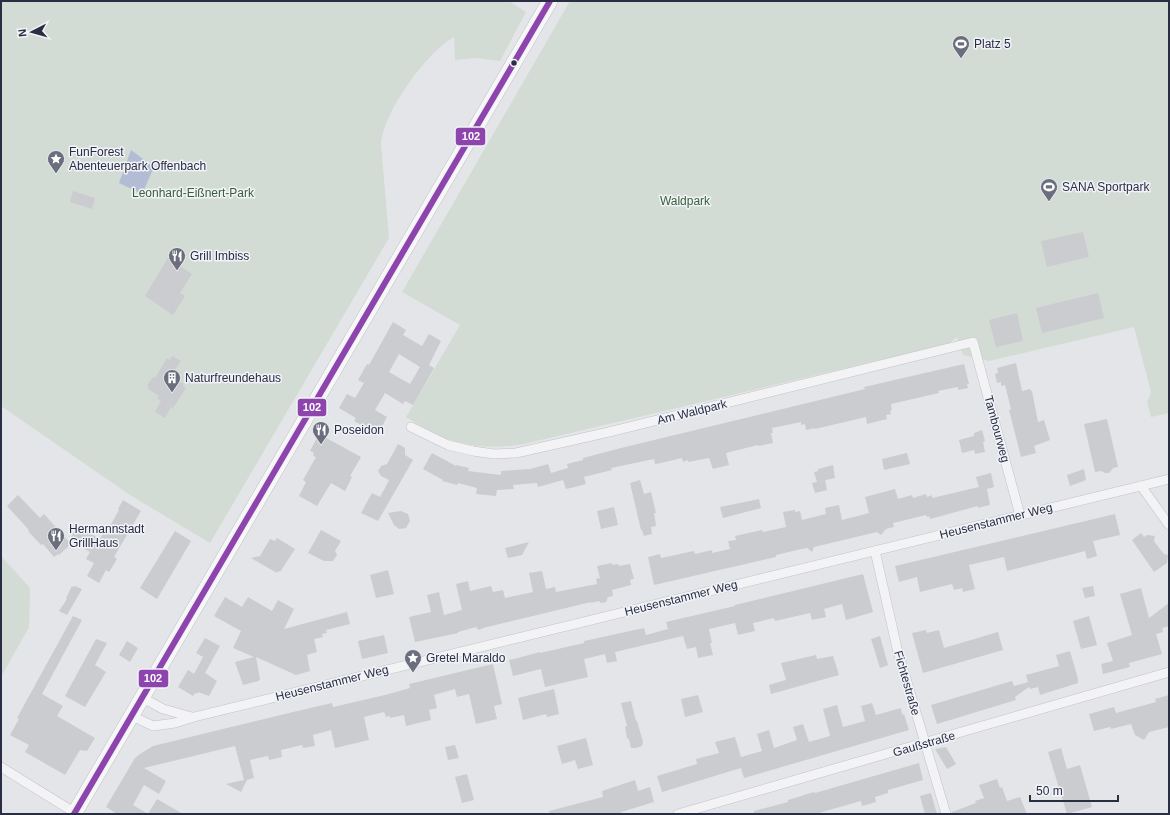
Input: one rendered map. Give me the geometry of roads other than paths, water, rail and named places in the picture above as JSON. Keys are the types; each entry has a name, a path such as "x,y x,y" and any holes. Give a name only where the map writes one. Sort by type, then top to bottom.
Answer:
{"main road":[{"path":"75,814 550,1"}],"street":[{"name":"Am Waldpark","path":"411,427 437,440 459,448 489,454 510,454 609,432 973,342"},
{"name":"Tambourweg","path":"973,342 1020,515"},
{"name":"Heusenstammer Weg","path":"132,716 153,726 175,723 194,717 1169,479"},
{"path":"1141,486 1169,525"},
{"name":"Fichtestraße","path":"875,551 897,648 946,814"},
{"name":"Gaußstraße","path":"678,814 925,744 1169,672"},
{"name":"Heusenstammer Weg","path":"143,698 163,709 194,717"},
{"path":"1,767 75,814"}],"water":[{"path":"131,150 154,167 142,194 119,183"}],"place":[{"name":"Platz 5","path":"961,59"},
{"name":"FunForest Abenteuerpark Offenbach","path":"56,174"},
{"name":"SANA Sportpark","path":"1049,202"},
{"name":"Grill Imbiss","path":"177,271"},
{"name":"Naturfreundehaus","path":"172,393"},
{"name":"Poseidon","path":"321,445"},
{"name":"Hermannstadt GrillHaus","path":"56,551"},
{"name":"Gretel Maraldo","path":"413,673"}],"park label":[{"name":"Leonhard-Eißnert-Park","path":"193,193"},
{"name":"Waldpark","path":"685,201"}]}
